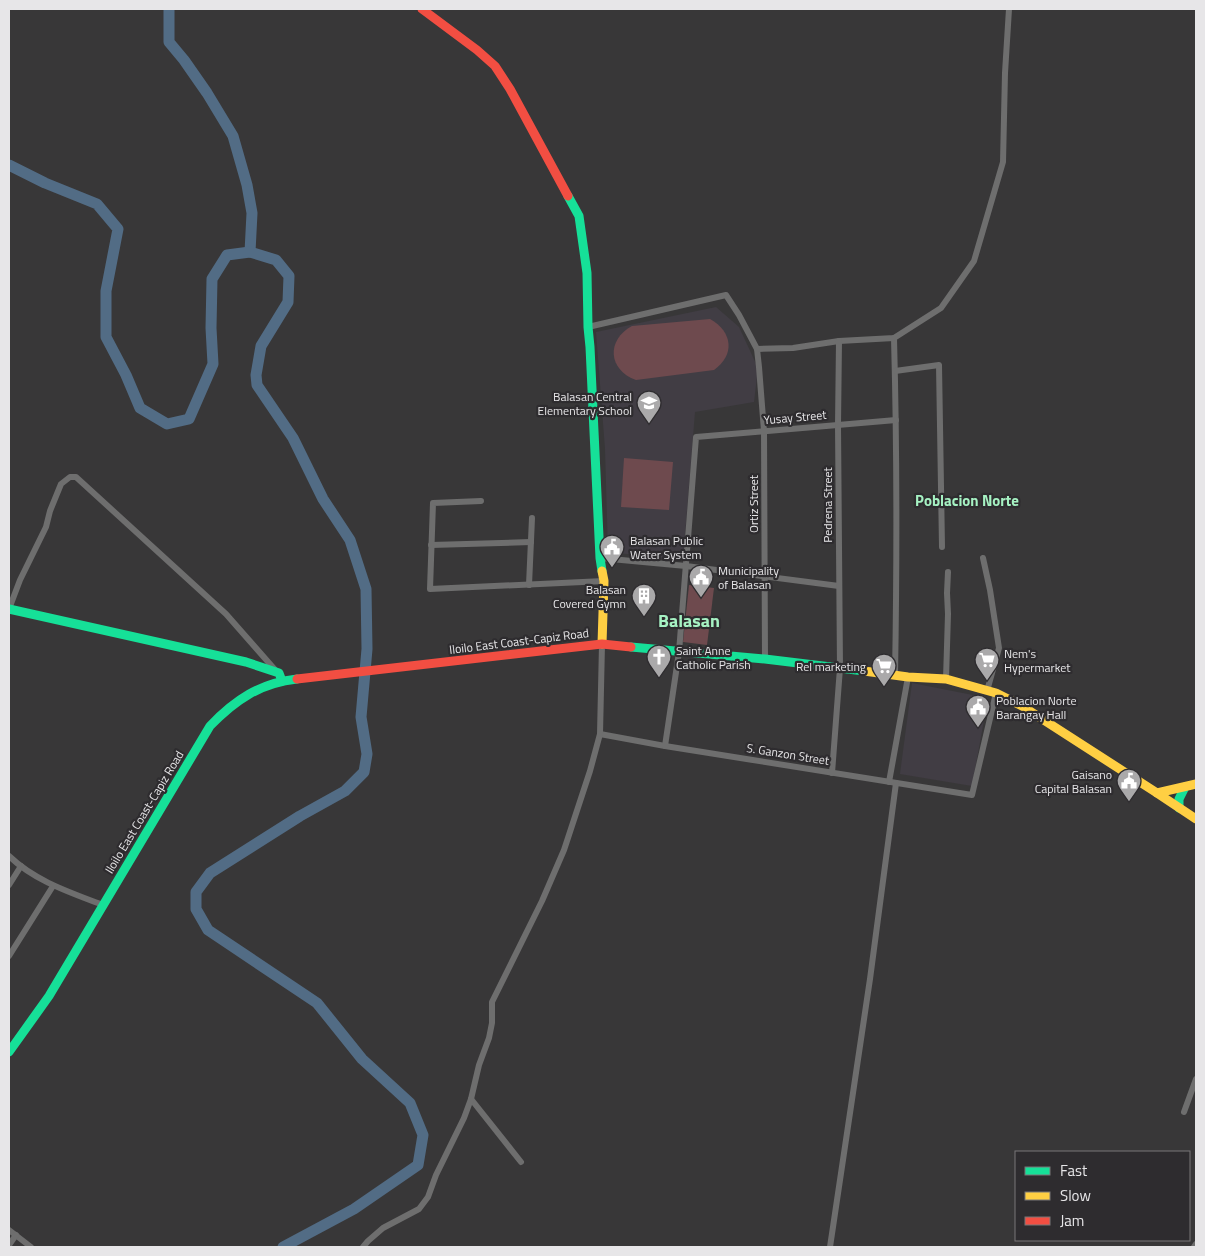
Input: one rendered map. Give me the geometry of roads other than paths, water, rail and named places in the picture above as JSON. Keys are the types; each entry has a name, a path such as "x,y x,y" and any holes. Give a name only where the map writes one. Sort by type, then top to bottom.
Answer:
{"main road":[{"path":"422,9 477,50 495,66 510,89 579,216 587,274 600,558 604,581 602,644"},
{"path":"9,609 246,662 280,677"},
{"name":"Iloilo East Coast-Capiz Road","path":"9,1052 49,996 210,726 225,710 244,696 280,677 351,673 602,644 765,659 908,677 946,679 992,692 1022,706 1196,819"},
{"path":"1157,793 1196,784"},
{"path":"1180,808 1179,799 1185,787"}],"street":[{"path":"588,327 726,295 757,349 792,348 838,341 894,338 941,308 974,261 1003,162 1009,9"},
{"path":"894,338 896,420 894,675"},
{"name":"Pedrena Street","path":"832,773 840,668 838,341"},
{"name":"Ortiz Street","path":"757,349 764,431 765,659"},
{"path":"895,372 939,365 942,547"},
{"name":"Yusay Street","path":"686,566 696,436 896,420"},
{"path":"9,609 20,580 46,527 61,484 70,476 76,477 226,614 280,677"},
{"path":"481,501 433,503 430,589 604,581"},
{"path":"529,585 532,518"},
{"path":"431,545 531,542"},
{"path":"600,558 686,566 839,586"},
{"path":"983,558 999,648 992,692"},
{"path":"665,746 679,652 686,566"},
{"path":"946,679 948,572"},
{"path":"363,1247 383,1228 419,1209 428,1197 436,1175 464,1118 489,1038 492,1023 492,1002 542,901 564,850 590,771 600,734 602,644"},
{"path":"830,1247 870,979 893,782 908,677"},
{"name":"S. Ganzon Street","path":"600,734 972,795 992,692"},
{"path":"9,856 20,866 53,886 103,905"},
{"path":"9,885 20,866"},
{"path":"9,956 53,886"},
{"path":"1184,1112 1196,1079"},
{"path":"471,1099 521,1162"},
{"path":"9,1230 31,1247"},
{"path":"9,1245 16,1235"}],"waterway":[{"path":"169,9 169,42 207,93 233,136 247,185 252,213 250,252"},
{"path":"9,165 45,183 97,204 118,229 106,291 106,337 126,375 140,408 167,424 189,419 213,364 211,328 212,279 227,255 250,252 276,260 289,276 288,302 261,346 256,375 257,385 293,438 323,499 350,540 366,589 367,649 361,717 367,754 364,772 345,791 300,816 210,873 196,892 196,909 208,930 317,1003 362,1059 410,1103 423,1135 418,1165 354,1209 283,1247"}],"place":[{"name":"Balasan Central Elementary School","path":"649,424"},
{"name":"Balasan Public Water System","path":"612,568"},
{"name":"Municipality of Balasan","path":"701,598"},
{"name":"Balasan Covered Gymn","path":"644,617"},
{"name":"Saint Anne Catholic Parish","path":"659,678"},
{"name":"Nem's Hypermarket","path":"987,681"},
{"name":"Rel marketing","path":"884,687"},
{"name":"Poblacion Norte Barangay Hall","path":"978,728"},
{"name":"Gaisano Capital Balasan","path":"1129,802"}],"district":[{"name":"Poblacion Norte","path":"967,500"},
{"name":"Balasan","path":"689,620"}]}
